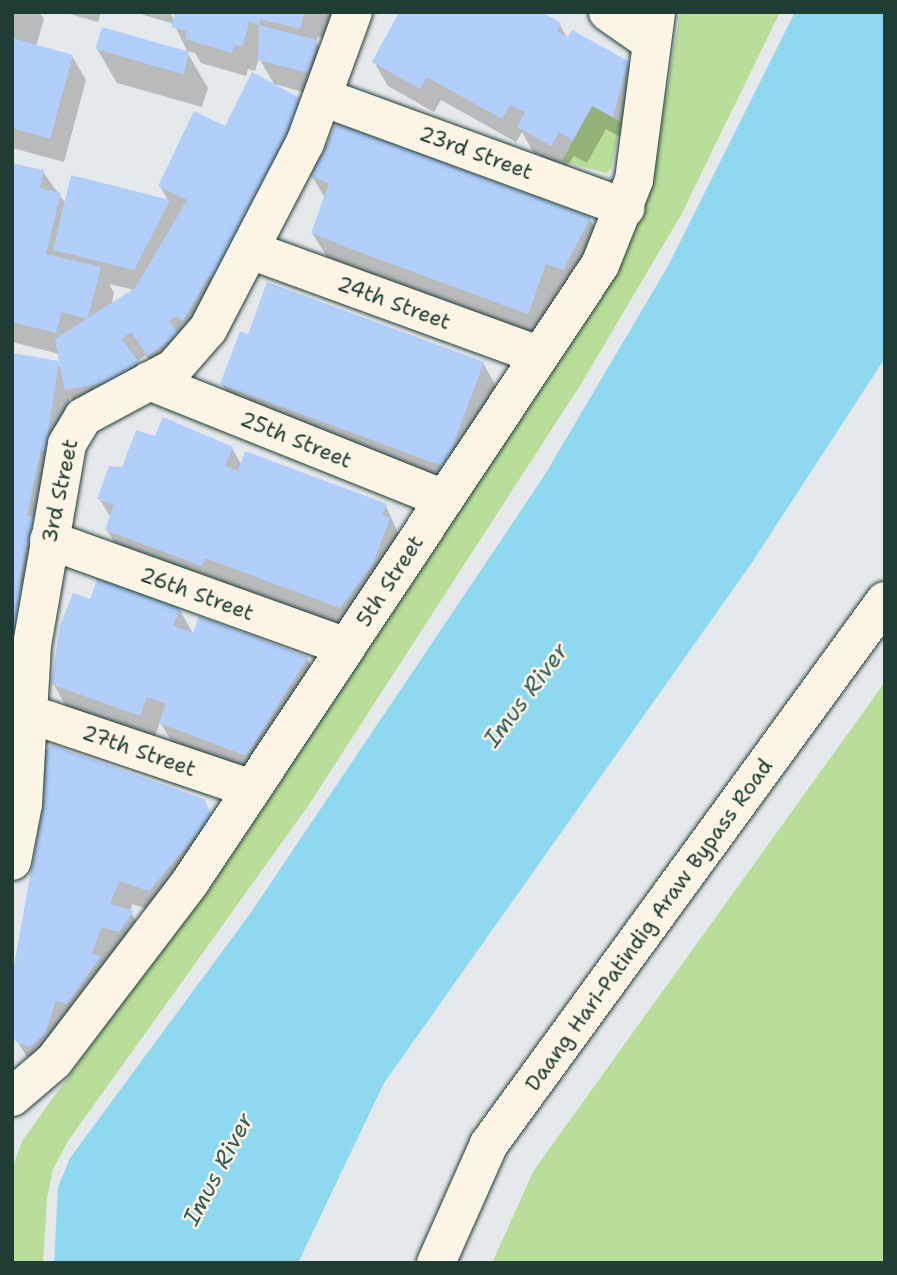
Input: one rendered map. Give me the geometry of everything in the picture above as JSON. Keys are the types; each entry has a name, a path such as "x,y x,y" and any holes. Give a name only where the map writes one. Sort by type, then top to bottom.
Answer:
{"street":[{"name":"3rd Street","path":"12,861 23,804 32,645 49,540 74,430 96,408 174,368 197,345 250,250 325,98 353,12"},
{"path":"608,12 654,27"},
{"name":"5th Street","path":"12,1097 54,1061 117,980 251,789 600,265 626,208 654,27"},
{"name":"23rd Street","path":"325,98 626,208"},
{"name":"24th Street","path":"250,250 539,355"},
{"name":"25th Street","path":"149,381 444,499"},
{"name":"26th Street","path":"49,540 346,648"},
{"name":"Daang Hari-Patindig Araw Bypass Road","path":"436,1263 489,1144 885,601"},
{"name":"27th Street","path":"27,713 251,789"}],"green space":[{"path":"680,12 780,12 681,215 581,384 308,806 68,1141 53,1169 47,1199 43,1263 12,1263 12,1169 22,1141 245,831 621,264 640,219 658,144"},
{"path":"592,106 621,122 611,169 606,173 562,161"},
{"path":"885,682 885,1263 492,1263 534,1170"}],"water":[{"name":"Imus River","path":"795,12 885,12 885,358 751,564 384,1083 298,1263 54,1263 58,1187 70,1158 252,911 544,476 668,266"}],"building":[{"path":"176,12 305,12 300,29 260,19 259,25 249,22 242,47 234,45 232,53 185,39 187,31 171,27"},
{"path":"399,12 541,12 561,23 557,31 568,37 572,30 628,61 613,117 592,106 573,140 559,132 551,146 517,127 525,112 510,105 502,119 427,77 420,89 372,62"},
{"path":"259,25 317,40 309,73 258,60"},
{"path":"102,27 189,52 183,74 96,49"},
{"path":"12,38 73,55 50,139 12,128"},
{"path":"252,72 305,101 213,279 209,276 183,321 176,316 169,321 178,334 148,356 131,332 121,339 139,362 113,381 65,390 55,339 135,288 187,200 158,186 194,111 225,126"},
{"path":"337,123 591,217 563,270 546,264 528,314 351,249 311,233 329,183 310,176"},
{"path":"12,163 44,170 40,188 61,193 46,254 101,267 88,319 62,312 56,333 12,322"},
{"path":"71,175 170,200 134,270 53,250"},
{"path":"267,282 484,362 445,467 220,384 240,331 248,334"},
{"path":"12,353 59,361 45,451 41,450 27,515 42,519 38,547 26,545 19,586 33,588 23,643 12,641"},
{"path":"163,417 233,447 225,466 238,471 245,451 387,504 382,515 390,518 373,564 340,608 205,558 202,566 105,530 114,505 97,499 109,466 122,467 136,430 155,436"},
{"path":"98,577 180,608 173,626 193,633 199,616 308,657 246,756 159,723 166,704 147,697 140,716 51,684 60,626 73,593 90,599"},
{"path":"52,745 204,799 212,816 149,891 119,881 110,904 134,911 119,932 101,927 92,954 101,956 67,1004 56,1001 45,1034 30,1047 16,1042 12,1034 12,977 43,804 45,750"}]}
